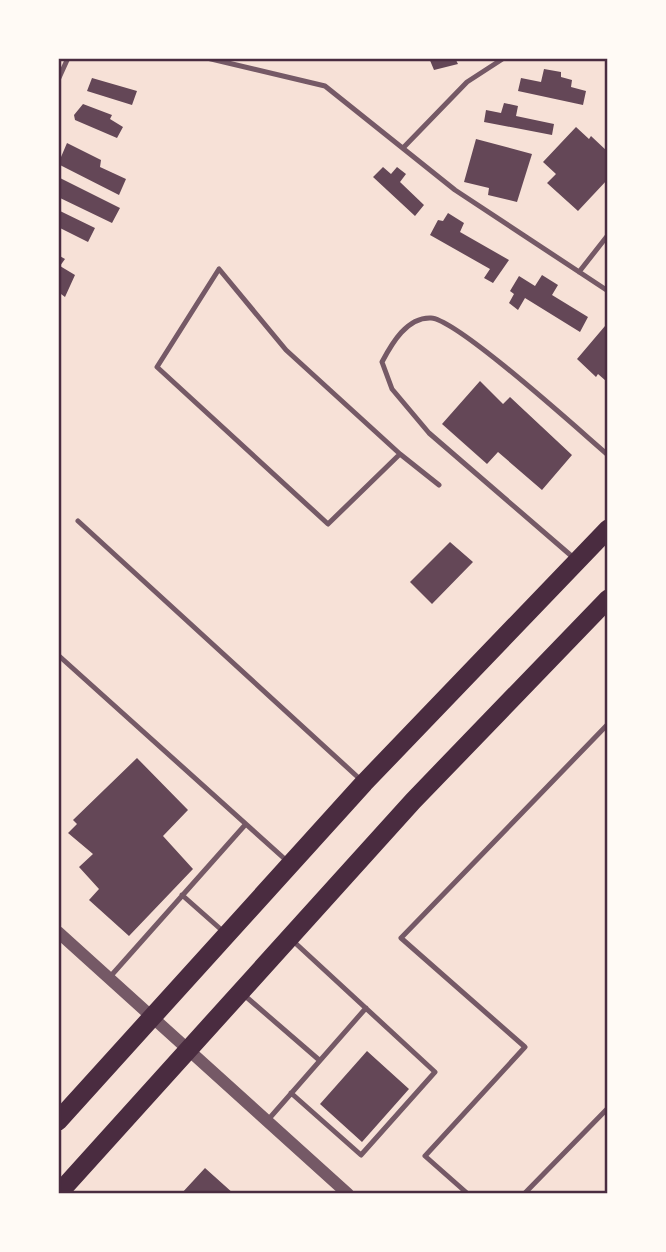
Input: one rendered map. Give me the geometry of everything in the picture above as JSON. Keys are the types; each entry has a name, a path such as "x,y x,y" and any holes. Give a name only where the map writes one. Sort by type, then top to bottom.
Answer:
{"highway":[{"path":"58,1121 364,783 608,529"},
{"path":"58,1194 429,784 608,599"}],"street":[{"path":"58,932 348,1194"}],"lane":[{"path":"58,80 68,58"},
{"path":"207,58 325,86 455,190 608,291"},
{"path":"403,148 467,82 504,58"},
{"path":"579,272 608,235"},
{"path":"400,454 328,524 157,367 219,270 286,350 400,454 439,485"},
{"path":"578,561 429,433 392,388 382,362 393,342 414,321 433,318 468,337 608,455"},
{"path":"78,522 364,783"},
{"path":"58,655 291,864"},
{"path":"468,1194 425,1156 525,1047 401,938 608,724"},
{"path":"109,978 245,825"},
{"path":"181,895 227,935"},
{"path":"290,938 435,1072 361,1155 291,1093"},
{"path":"241,992 318,1059"},
{"path":"267,1121 318,1059 366,1008"},
{"path":"524,1194 608,1108"}],"building":[{"path":"429,58 455,58 458,64 434,70"},
{"path":"544,69 561,72 561,77 572,80 571,87 586,91 583,105 518,91 521,78 541,82"},
{"path":"92,78 137,91 132,105 87,91"},
{"path":"504,103 518,106 516,116 554,124 552,135 484,122 486,110 501,113"},
{"path":"83,104 112,115 110,119 123,127 117,138 75,120 74,115"},
{"path":"576,127 589,139 591,136 608,152 608,179 578,211 547,183 556,174 543,162"},
{"path":"476,139 532,154 517,202 488,195 489,188 464,182"},
{"path":"67,143 101,160 100,167 126,179 119,195 58,164"},
{"path":"383,167 391,174 397,167 406,174 400,182 424,205 415,216 373,177"},
{"path":"58,177 120,208 112,223 58,197"},
{"path":"58,210 95,228 88,242 58,227"},
{"path":"448,213 464,223 460,232 509,260 493,283 484,278 490,269 430,235 438,220 443,221"},
{"path":"58,255 65,259 60,266 75,275 65,297 61,294 58,300"},
{"path":"542,275 558,285 552,295 588,317 580,332 525,298 518,310 509,303 514,294 510,291 519,276 535,286"},
{"path":"605,326 608,329 606,381 598,374 596,377 577,359"},
{"path":"480,381 503,404 510,397 572,455 542,490 498,452 487,464 442,424"},
{"path":"450,542 473,562 432,604 410,582"},
{"path":"137,758 188,810 163,836 193,869 129,936 89,900 99,889 79,867 93,854 68,833 77,824 73,820"},
{"path":"367,1051 409,1089 362,1142 320,1104"},
{"path":"205,1168 234,1194 181,1194"}]}
